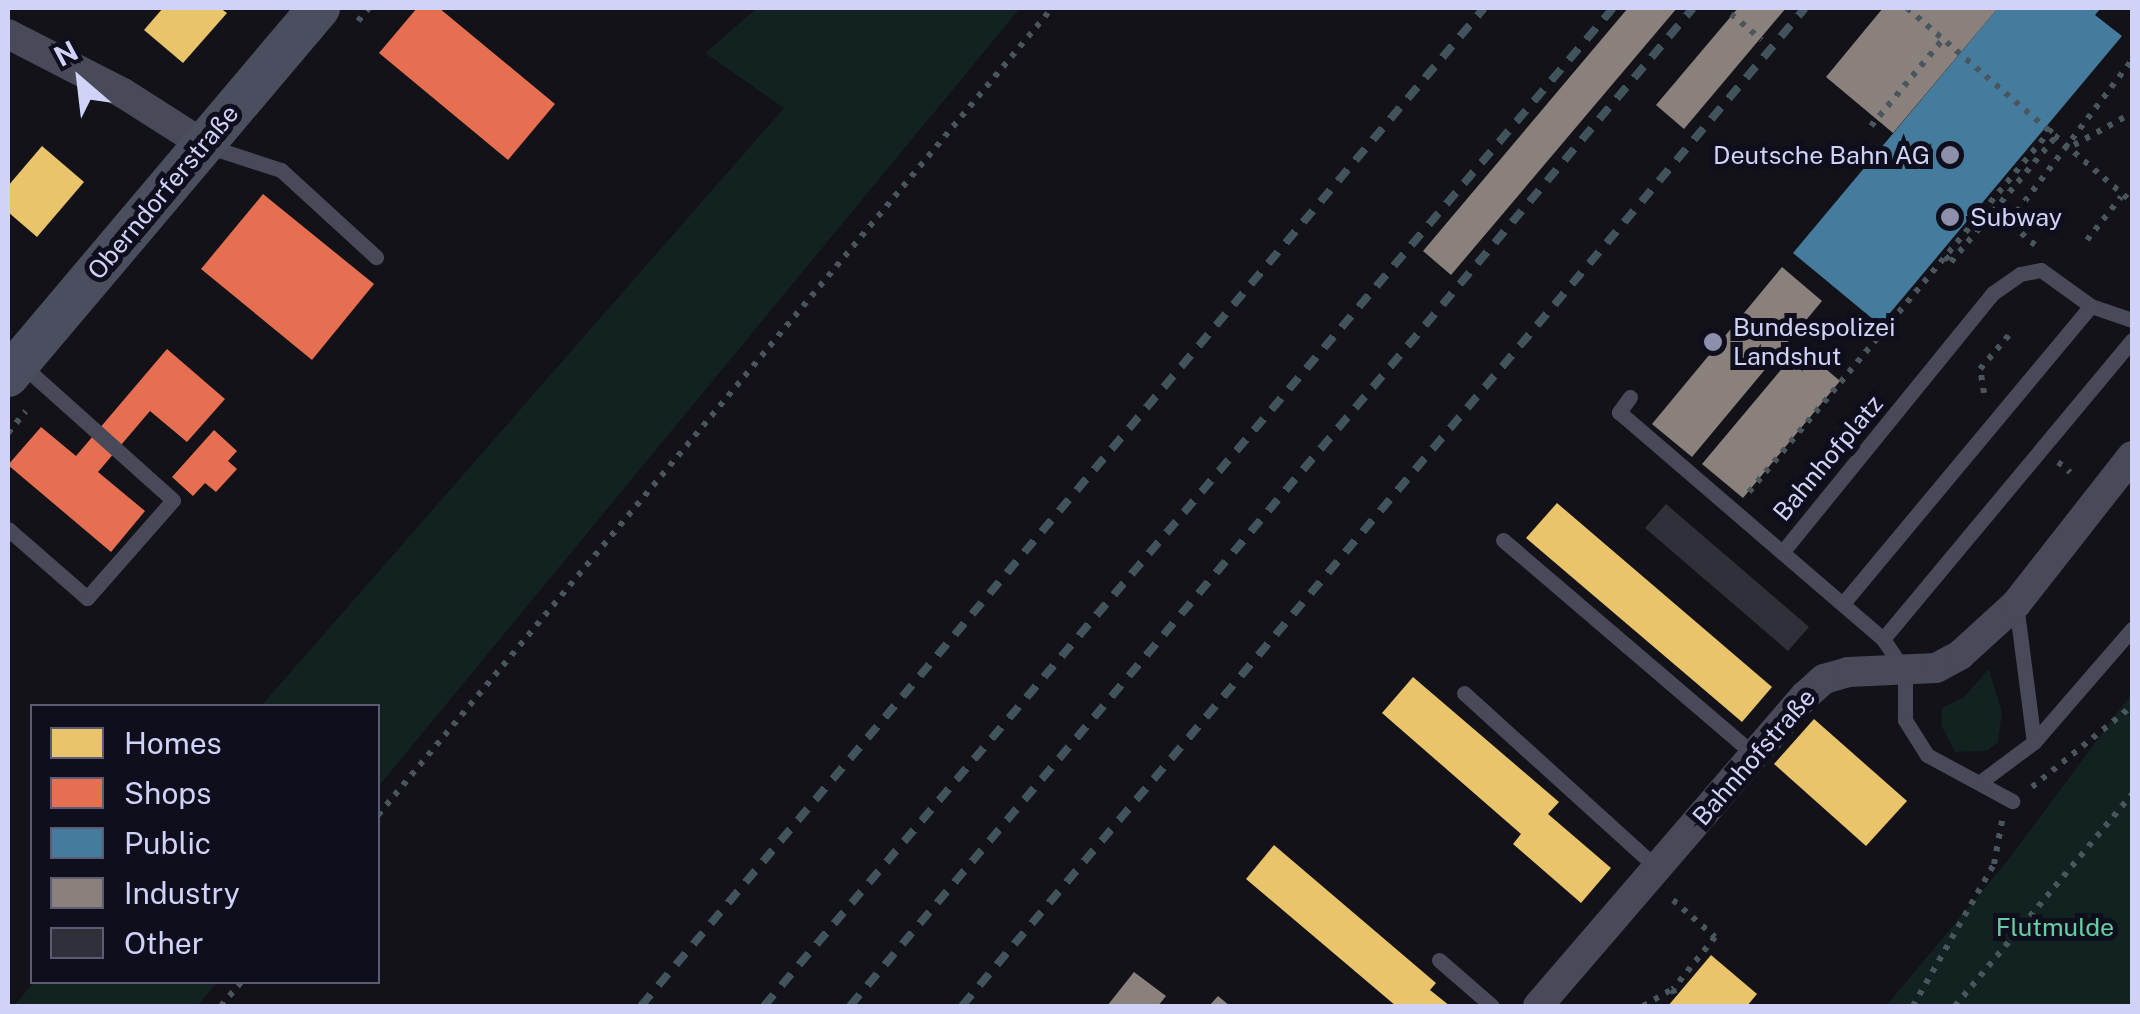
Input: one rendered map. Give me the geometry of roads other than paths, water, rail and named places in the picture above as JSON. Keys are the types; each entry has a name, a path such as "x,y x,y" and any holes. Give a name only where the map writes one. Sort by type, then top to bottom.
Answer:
{"main road":[{"name":"Oberndorferstraße","path":"13,369 319,8"}],"street":[{"path":"8,34 124,94 203,144"},
{"name":"Bahnhofstraße","path":"1538,1006 1824,679 1848,672 1936,668 1960,655 2016,604 2132,456"}],"lane":[{"path":"203,144 280,170 376,257"},
{"name":"Bahnhofplatz","path":"1905,672 1883,639 1784,550 1993,293 2020,274 2042,270 2092,306 2132,320"},
{"path":"1845,601 2092,306"},
{"path":"1883,639 2132,340"},
{"path":"8,530 87,598 173,500 13,369"},
{"path":"1630,397 1619,412 1784,550"},
{"path":"1503,540 1755,755"},
{"path":"2016,604 2034,742"},
{"path":"1983,780 2034,742 2132,629"},
{"path":"1905,672 1900,700 1914,739 1943,768 1983,780 2012,801"},
{"path":"1464,693 1653,874"},
{"path":"1439,960 1492,1006"}],"railway":[{"path":"641,1006 1484,8"},
{"path":"764,1006 1613,8"},
{"path":"850,1006 1693,8"},
{"path":"962,1006 1805,8"}],"place":[{"name":"Deutsche Bahn AG","path":"1950,155"},
{"name":"Subway","path":"1950,217"},
{"name":"Bundespolizei Landshut","path":"1713,342"}],"park label":[{"name":"Flutmulde","path":"2055,927"}]}
